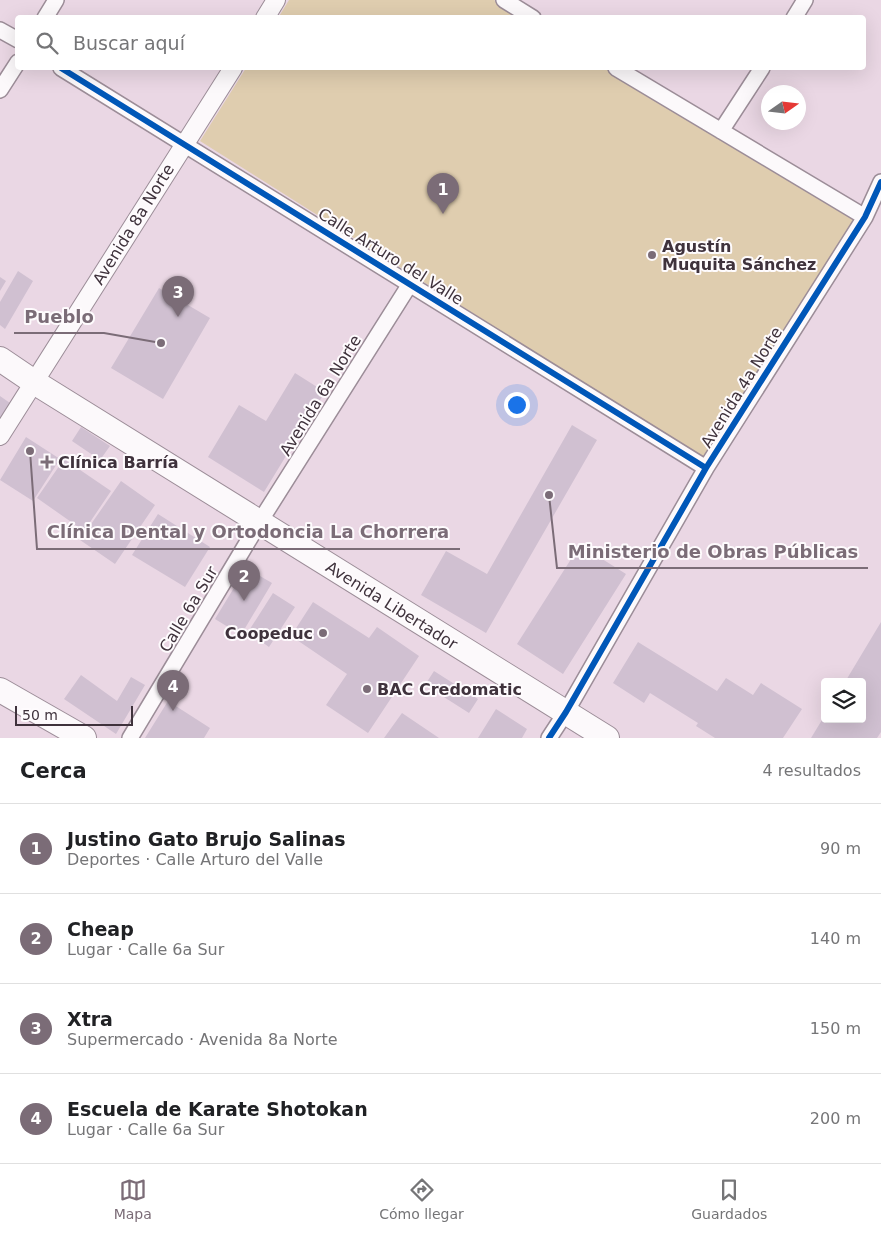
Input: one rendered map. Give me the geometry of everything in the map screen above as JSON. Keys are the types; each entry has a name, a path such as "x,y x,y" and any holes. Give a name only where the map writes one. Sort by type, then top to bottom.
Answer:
{"highway":[{"name":"Avenida Libertador","path":"0,359 259,523 607,738"},
{"path":"0,690 84,738"}],"street":[{"path":"47,15 56,0"},
{"path":"267,15 276,0"},
{"path":"504,0 528,15"},
{"path":"796,15 805,0"},
{"path":"0,30 15,38"},
{"path":"0,90 15,67"},
{"name":"Calle Arturo del Valle","path":"64,70 706,468"},
{"name":"Avenida 8a Norte","path":"0,436 232,70"},
{"path":"619,70 865,217"},
{"path":"721,131 761,70"},
{"name":"Avenida 4a Norte","path":"549,738 566,712 706,468 865,217 881,182"},
{"name":"Avenida 6a Norte","path":"259,523 410,284"},
{"name":"Calle 6a Sur","path":"130,738 259,523"}],"shaded area":[{"path":"289,0 494,0 520,15 280,15"},
{"path":"245,70 609,70 857,217 704,459 200,141"}],"building":[{"path":"18,271 33,281 5,329 0,325 0,302"},
{"path":"0,277 6,281 0,291"},
{"path":"159,288 210,318 163,399 111,368"},
{"path":"295,373 325,392 264,492 208,457 239,405 266,421"},
{"path":"0,396 10,403 0,419"},
{"path":"572,425 597,440 486,633 421,595 446,551 487,574"},
{"path":"81,427 110,446 100,460 72,441"},
{"path":"26,437 60,459 33,501 0,480"},
{"path":"64,459 111,491 84,531 37,498"},
{"path":"121,481 155,505 115,564 80,540"},
{"path":"158,514 210,547 185,587 132,555"},
{"path":"580,545 626,574 563,674 517,644"},
{"path":"246,568 272,583 241,635 215,619"},
{"path":"273,593 295,607 269,647 248,632"},
{"name":"BAC Credomatic","path":"313,602 369,638 377,627 419,656 368,733 326,705 347,674 291,636"},
{"path":"881,622 881,732 877,738 811,738 821,722 866,723 866,678 847,678"},
{"path":"638,642 717,691 726,678 753,695 761,683 802,709 783,738 715,738 696,726 698,723 650,693 644,703 613,683"},
{"path":"434,671 478,699 469,713 425,685"},
{"path":"81,675 117,701 131,677 145,685 116,734 64,699"},
{"path":"168,701 210,728 204,738 145,738"},
{"path":"496,709 527,729 522,738 478,738"},
{"path":"402,713 439,738 384,738"}],"cycle path":[{"path":"64,70 706,468"},
{"path":"549,738 566,712 706,468 865,217 881,182"}],"place":[{"name":"Justino Gato Brujo Salinas","path":"443,214"},
{"name":"Agustín Muquita Sánchez","path":"652,255"},
{"name":"Xtra","path":"178,317"},
{"name":"Pueblo","path":"161,343"},
{"name":"Clínica Dental y Ortodoncia La Chorrera","path":"30,451"},
{"name":"Clínica Barría","path":"47,462"},
{"name":"Ministerio de Obras Públicas","path":"549,495"},
{"name":"Cheap","path":"244,601"},
{"name":"Coopeduc","path":"323,633"},
{"name":"BAC Credomatic","path":"367,689"},
{"name":"Escuela de Karate Shotokan","path":"173,711"}]}
